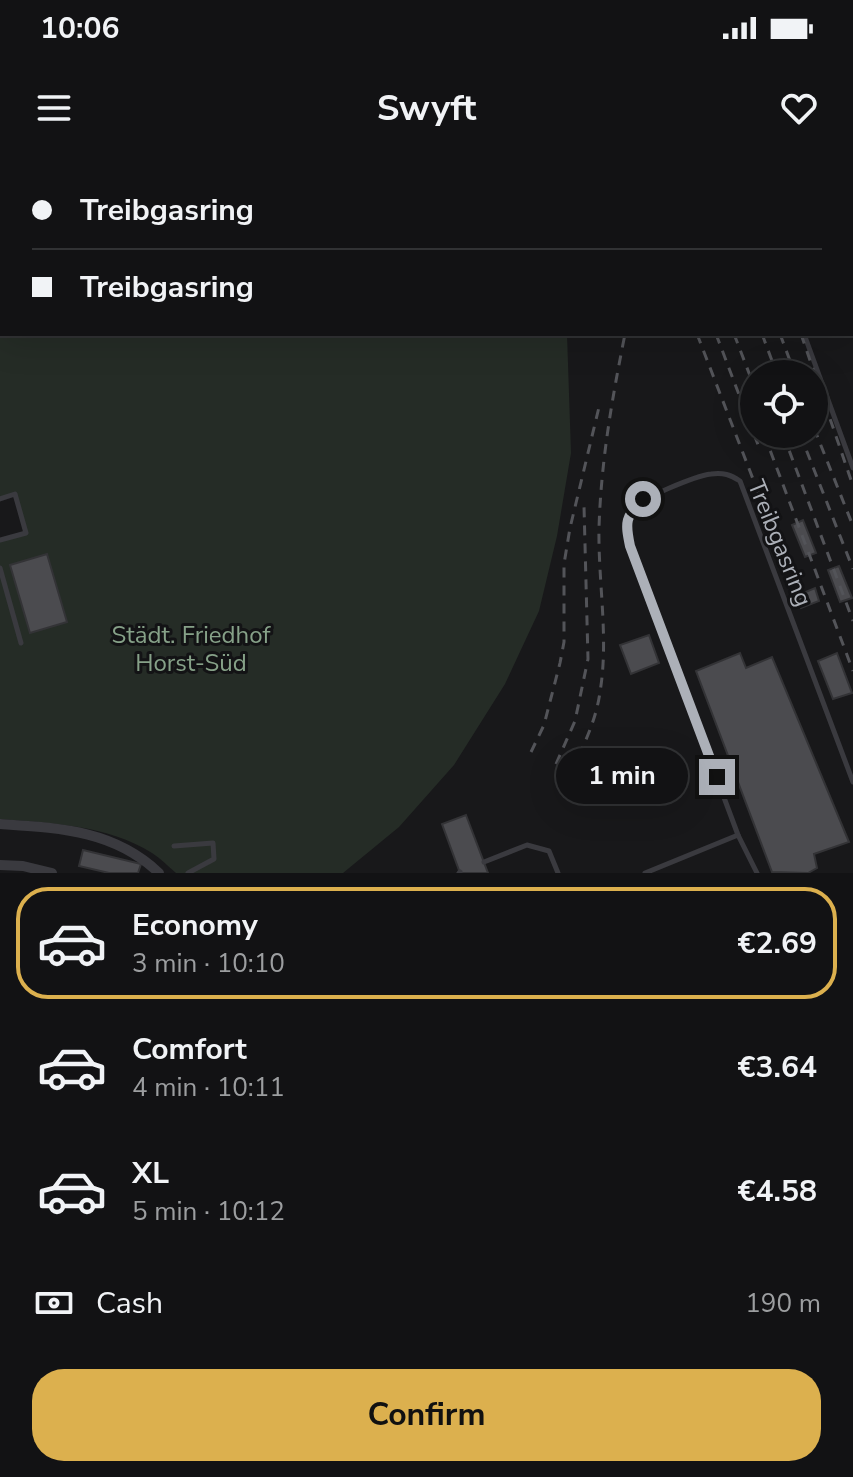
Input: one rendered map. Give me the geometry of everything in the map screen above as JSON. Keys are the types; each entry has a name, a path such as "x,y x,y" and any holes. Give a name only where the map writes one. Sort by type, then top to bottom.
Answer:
{"street":[{"path":"0,824 82,833 116,842 143,857 159,873"},
{"path":"0,865 23,866 52,873"}],"lane":[{"path":"805,336 853,468"},
{"name":"Treibgasring","path":"738,835 630,546 625,524 632,510 643,499 710,474 728,474 740,481 853,782"},
{"path":"0,499 15,494 26,533 0,540"},
{"path":"0,568 21,643"},
{"path":"645,873 738,835 757,873"},
{"path":"174,846 213,843 214,859 188,873"},
{"path":"484,862 527,845 549,851 558,873"}],"green space":[{"name":"Städt. Friedhof Horst-Süd","path":"0,336 567,336 571,453 557,536 539,611 505,684 454,765 399,827 343,873 176,873 152,853 117,836 78,827 0,819 0,540 25,533 15,495 0,499"}],"building":[{"path":"803,520 816,553 805,557 792,525"},
{"path":"47,554 67,622 30,633 10,565"},
{"path":"839,566 852,598 840,602 828,570"},
{"path":"815,588 819,601 801,608 796,596"},
{"path":"649,635 659,663 631,674 620,645"},
{"path":"740,653 746,668 772,657 849,842 814,854 817,868 808,873 772,872 696,671"},
{"path":"837,653 852,693 833,699 818,661"},
{"path":"466,815 488,873 460,873 442,824"},
{"path":"83,850 141,864 138,873 109,873 79,866"}],"railway":[{"path":"571,772 592,723 600,692 604,651 600,503 608,430 625,336"},
{"path":"698,336 770,523"},
{"path":"717,336 760,450"},
{"path":"735,336 744,360"},
{"path":"763,336 772,360"},
{"path":"781,336 790,360"},
{"path":"802,336 851,480"},
{"path":"531,752 544,725 560,663 564,642 564,564 600,403"},
{"path":"769,448 853,671"},
{"path":"788,448 853,621"},
{"path":"805,448 853,569"},
{"path":"822,448 853,526"},
{"path":"556,764 575,721 588,659 584,506"}],"route":[{"path":"643,499 632,510 625,524 630,546 717,777"}]}
